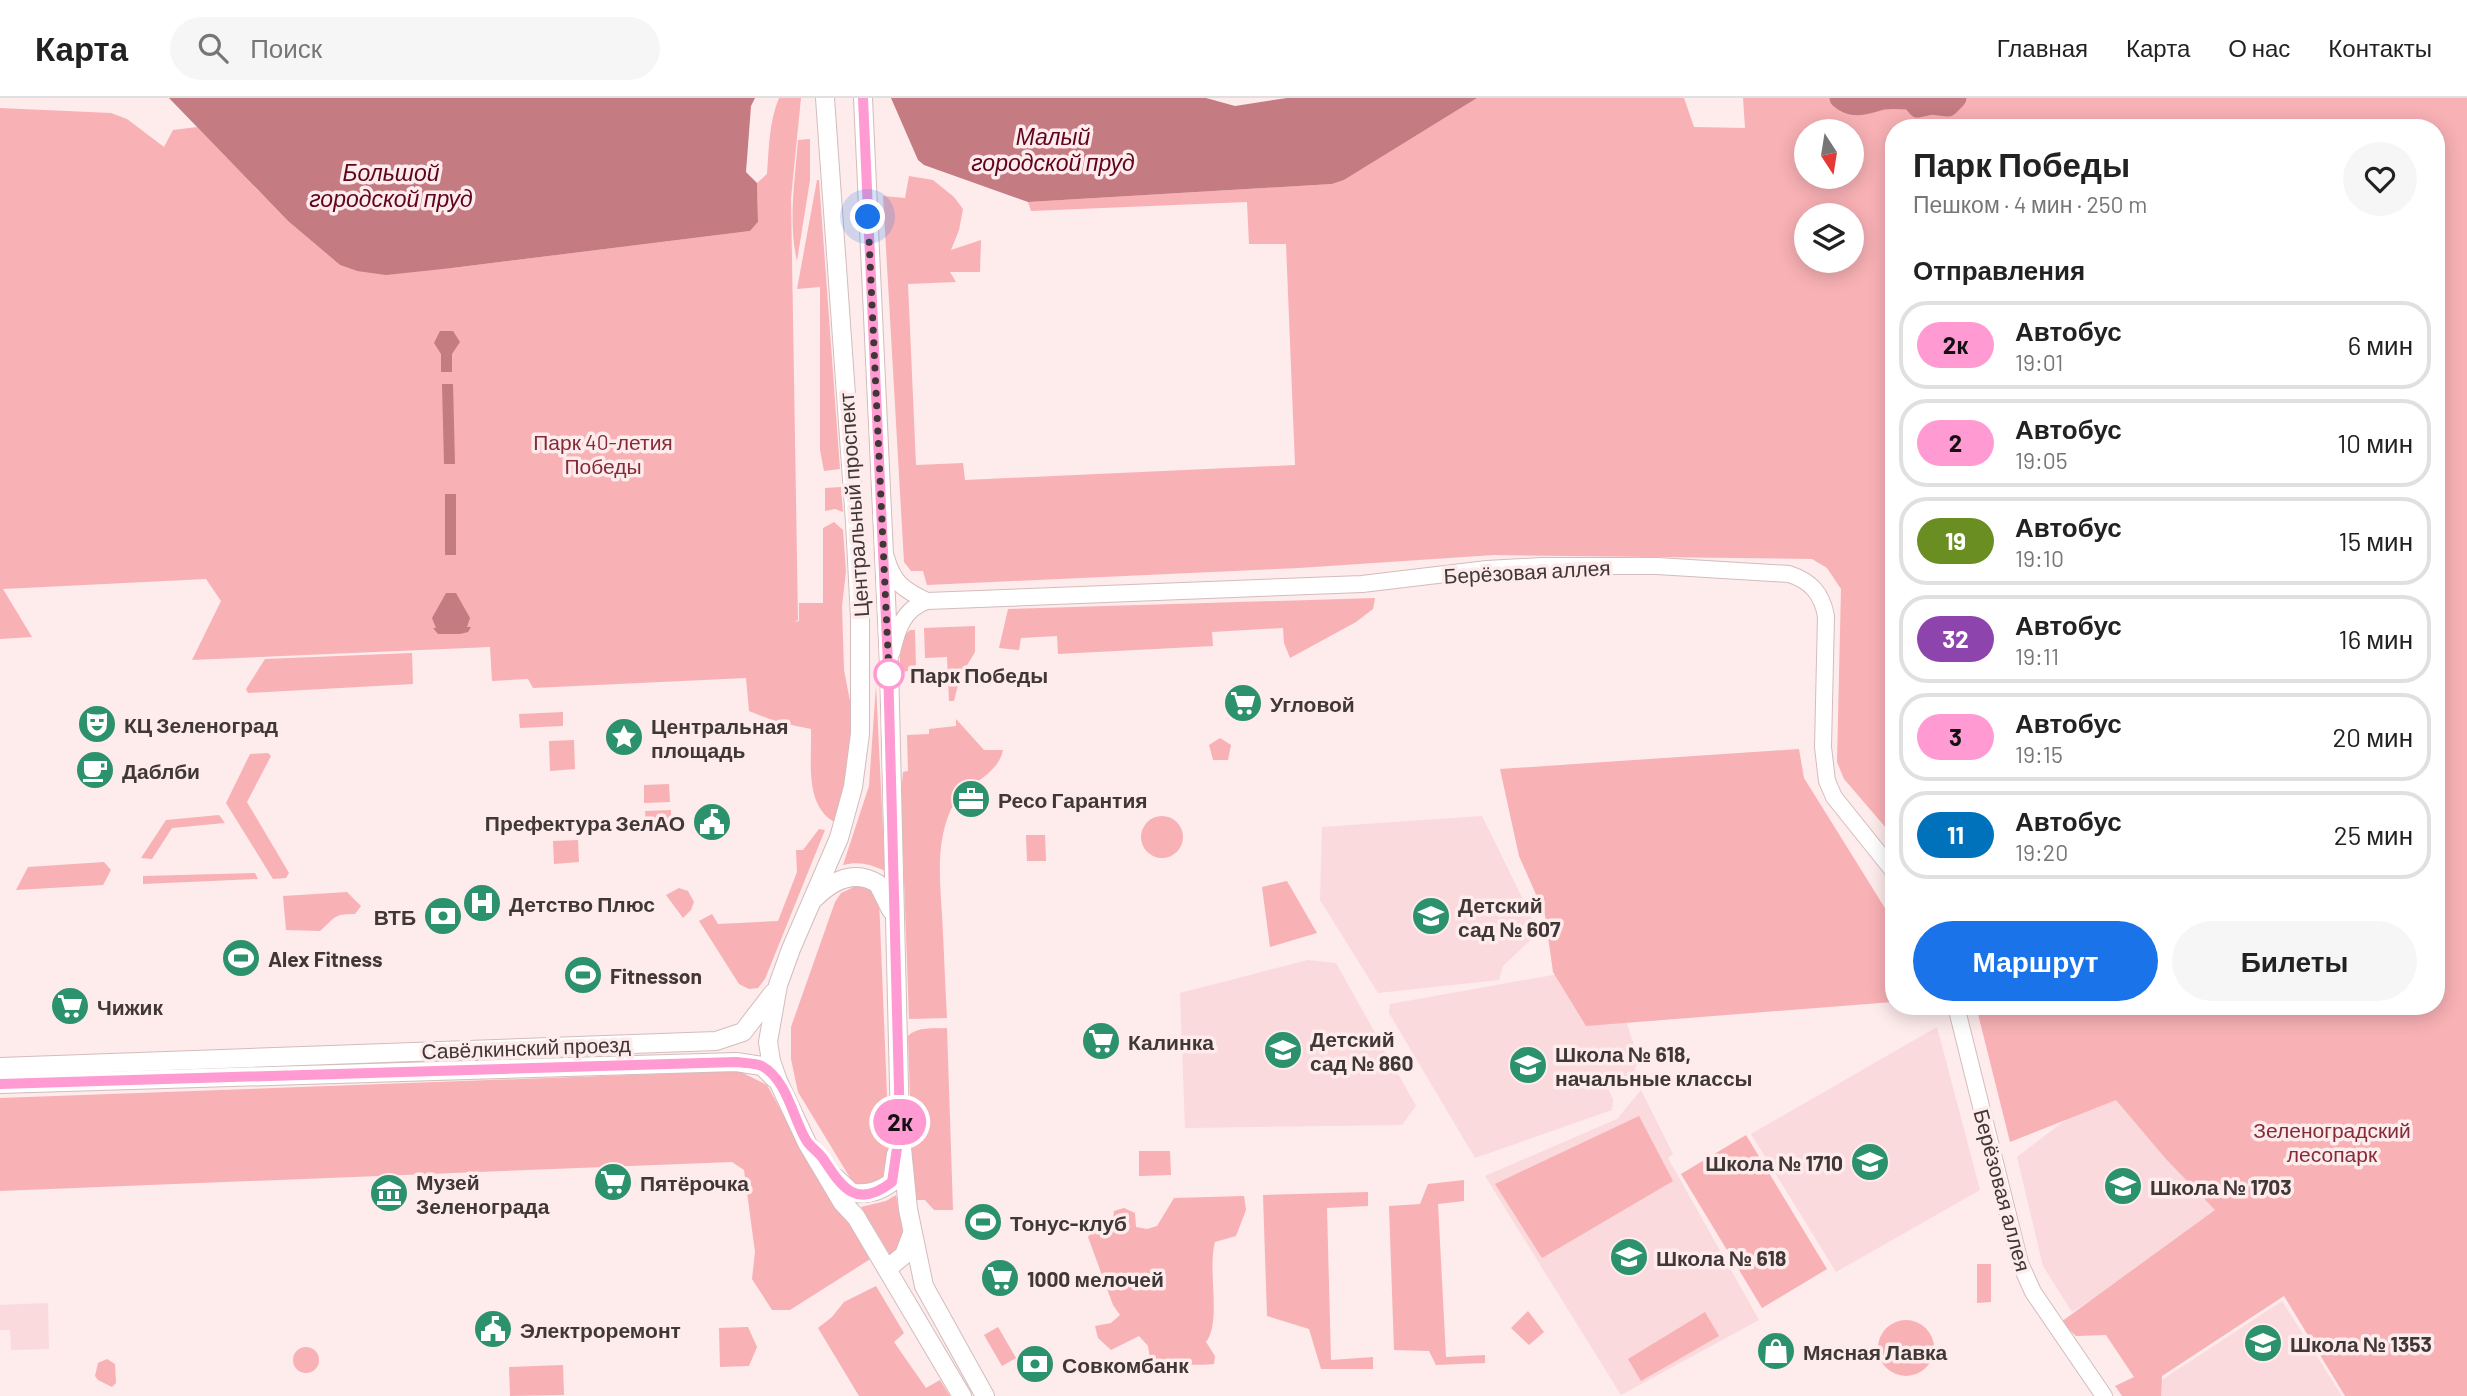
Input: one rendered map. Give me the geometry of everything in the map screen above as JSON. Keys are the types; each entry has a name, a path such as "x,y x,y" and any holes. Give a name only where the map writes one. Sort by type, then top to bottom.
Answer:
{"main road":[{"name":"Центральный проспект","path":"825,98 855,522 860,618 860,734 853,788 839,838 778,985 768,1042 778,1081 807,1143 842,1202 856,1217 962,1396"},
{"name":"Центральный проспект","path":"863,98 888,664 900,1128 908,1209 924,1286 985,1396"},
{"name":"Центральный проспект","path":"810,903 835,882 859,876 878,884 889,904 895,924"},
{"name":"Савёлкинский проезд","path":"0,1067 716,1041 743,1032 778,985"},
{"path":"218,1059 225,1062 227,1069 226,1073 218,1077"},
{"name":"Савёлкинский проезд","path":"0,1084 736,1062 762,1066 778,1081"},
{"name":"Центральный проспект","path":"807,1143 820,1153 839,1183 852,1193 869,1194 892,1182 900,1128"},
{"path":"887,1269 904,1255 912,1231"}],"street":[{"path":"882,541 888,566 898,583 905,591 927,601"},
{"name":"Берёзовая аллея","path":"927,601 1362,583 1487,569 1542,566 1657,566 1789,574 1814,586 1821,597 1826,616 1826,781 1834,797 1885,861"},
{"path":"888,664 902,621 909,611 927,601"},
{"name":"Берёзовая аллея","path":"1958,1015 2020,1264 2033,1292 2104,1396"}],"shaded area":[{"name":"Детский сад № 607","path":"1482,816 1539,932 1503,966 1499,980 1378,993 1320,900 1322,827"},
{"name":"Детский сад № 860","path":"1308,960 1336,963 1416,1106 1402,1125 1185,1128 1180,993"},
{"name":"Школа № 618, начальные классы","path":"1587,969 1623,1011 1638,1058 1634,1073 1608,1089 1613,1099 1612,1110 1475,1158 1389,1013 1390,1004"},
{"name":"Школа № 1710","path":"1937,1027 1980,1190 1836,1272 1751,1134"},
{"name":"Школа № 1703","path":"2106,1089 2228,1214 2072,1312 2043,1266 2017,1157"},
{"name":"Школа № 618","path":"1641,1090 1673,1154 1668,1158 1759,1320 1621,1395 1485,1176 1617,1119"},
{"name":"Школа № 1353","path":"2282,1301 2342,1396 2148,1396 2145,1391"},
{"path":"48,1303 49,1349 11,1350 10,1330 0,1330 0,1305"}],"green space":[{"name":"Парк 40-летия Победы","path":"779,98 801,98 791,198 798,620 794,622 799,621 799,603 823,603 823,528 834,522 843,530 846,571 842,606 844,670 850,701 850,737 846,780 834,822 824,814 814,793 811,729 777,722 749,711 746,678 533,688 528,679 492,681 490,647 192,660 221,601 206,579 3,589 32,637 0,639 0,108 111,113 127,119 164,147 173,130 197,127 288,221 340,265 357,271 452,268 750,231 758,222 757,183 767,174 771,126"},
{"name":"Зеленоградский лесопарк","path":"1477,98 1684,98 1694,127 1745,128 1743,98 2467,98 2467,1396 2345,1396 2284,1296 2162,1376 2161,1396 2122,1396 2115,1386 2134,1377 2106,1335 2076,1336 2061,1322 2215,1210 2166,1159 2116,1100 2010,1142 1978,1015 2445,1015 2445,119 1885,119 1885,827 1844,779 1837,762 1841,589 1827,568 1812,559 1494,555 1299,568 927,585 923,571 911,571 904,562 883,196 905,198 909,176 933,180 954,197 963,209 951,250 981,240 980,272 950,272 956,282 908,284 916,465 963,463 965,480 1295,465 1286,244 1249,244 1247,202 1031,211 1028,202 1332,184 1344,180"},
{"path":"810,139 810,180 797,261 793,216 798,140"},
{"path":"817,180 840,469 824,471 820,450 820,287 797,289"},
{"path":"841,487 843,512 835,509 825,511 825,488"},
{"path":"1375,598 1373,609 1356,622 1290,658 1284,643 1283,628 1212,632 1213,646 1058,654 1057,636 1021,638 1019,650 999,648 1008,609"},
{"path":"975,626 975,652 960,677 954,701 949,701 947,657 925,658 924,628"},
{"path":"910,630 915,630 916,670 901,672 901,644"},
{"path":"412,653 413,684 248,693 246,689 265,659"},
{"path":"876,685 885,871 864,864 843,865 869,786"},
{"path":"563,712 563,726 520,728 519,714"},
{"path":"956,719 984,750 1003,750 994,768 955,804 949,814 942,839 940,877 947,1018 909,1019 901,794 903,772 908,771 907,735 929,734 929,729 956,726"},
{"path":"1220,738 1231,745 1228,760 1213,760 1209,745"},
{"path":"574,740 575,769 550,771 549,741"},
{"path":"1799,749 1804,778 1885,908 1885,1003 1586,1026 1553,972 1545,915 1519,856 1500,769"},
{"path":"268,753 271,756 247,802 289,873 286,878 273,879 226,803 250,754"},
{"path":"669,784 670,802 644,803 644,785"},
{"path":"671,810 671,827 646,829 645,811"},
{"path":"219,815 225,823 172,828 152,859 141,858 166,820"},
{"path":"1162,816 1177,822 1183,837 1177,852 1162,858 1147,852 1141,837 1147,822"},
{"path":"819,829 825,830 765,979 758,988 749,989 739,984 699,921 712,914 718,924 778,921 797,872 796,850 803,850"},
{"path":"1026,835 1045,835 1046,861 1027,861"},
{"path":"578,840 579,862 554,864 553,841"},
{"path":"104,862 111,870 103,885 16,890 28,867"},
{"path":"255,873 258,879 143,884 143,876"},
{"path":"1287,881 1317,933 1270,947 1262,887"},
{"path":"856,886 874,891 879,899 890,1168 882,1181 860,1187 852,1181 798,1092 791,1059 791,1027 835,902 841,893"},
{"path":"679,888 688,891 694,902 683,918 666,895"},
{"path":"347,892 361,906 355,914 335,917 320,931 286,930 283,896"},
{"path":"947,1028 953,1210 934,1210 925,1200 916,1200 913,1190 908,1036 921,1029"},
{"path":"739,1071 767,1085 834,1207 845,1218 872,1258 790,1310 772,1310 752,1279 755,1252 744,1170 732,1162 0,1191 0,1098"},
{"path":"1639,1116 1673,1181 1542,1258 1495,1184"},
{"path":"1746,1135 1827,1269 1762,1308 1681,1174"},
{"path":"1139,1151 1170,1151 1171,1175 1139,1176"},
{"path":"1464,1180 1464,1201 1438,1204 1446,1357 1485,1355 1485,1363 1436,1365 1429,1351 1394,1350 1389,1206 1420,1204 1428,1184"},
{"path":"1368,1192 1368,1206 1327,1208 1331,1360 1373,1357 1373,1369 1321,1369 1309,1329 1267,1316 1263,1195"},
{"path":"896,1195 904,1239 893,1260 861,1207 886,1201"},
{"path":"1244,1196 1246,1210 1236,1236 1215,1242 1212,1267 1213,1322 1206,1342 1215,1356 1214,1364 1181,1364 1150,1359 1148,1346 1139,1336 1111,1350 1098,1338 1095,1326 1111,1323 1120,1315 1113,1305 1088,1237 1096,1226 1107,1228 1113,1222 1114,1211 1124,1208 1135,1213 1136,1227 1147,1229 1157,1226 1174,1198"},
{"path":"1977,1264 1991,1264 1991,1302 1977,1303"},
{"path":"876,1286 904,1333 894,1342 926,1388 940,1380 950,1396 859,1396 818,1328 832,1317 844,1302"},
{"path":"1528,1311 1544,1332 1529,1345 1511,1328"},
{"path":"1705,1312 1719,1336 1641,1381 1628,1359"},
{"path":"1906,1320 1917,1322 1926,1328 1932,1337 1932,1359 1926,1368 1917,1374 1906,1376 1895,1374 1886,1368 1880,1359 1878,1348 1880,1337 1886,1328 1895,1322"},
{"path":"748,1327 757,1347 749,1366 720,1367 719,1328"},
{"path":"998,1327 1016,1358 1002,1366 984,1335"},
{"path":"306,1347 315,1351 319,1360 315,1369 306,1373 297,1369 293,1360 297,1351"},
{"path":"107,1359 115,1364 116,1383 112,1387 95,1376 98,1363"},
{"path":"563,1365 564,1395 510,1396 509,1367"}],"water":[{"name":"Большой городской пруд","path":"169,98 755,98 751,106 746,172 757,183 758,222 750,231 452,268 386,275 357,271 340,265 288,221"},
{"name":"Малый городской пруд","path":"891,98 1206,98 1235,106 1287,98 1477,98 1344,180 1332,184 1028,202 924,165 918,160"},
{"path":"440,331 453,331 460,342 452,354 452,372 441,372 441,354 434,343"},
{"path":"442,384 453,384 455,464 444,464"},
{"path":"445,494 456,494 456,555 445,555"},
{"path":"446,593 456,593 470,618 467,627 471,627 468,632 438,634 433,628 436,628 432,618"}],"waterway":[{"path":"1840,98 1856,105 1883,99 1911,99 1918,107 1932,104 1948,106 1956,98"}],"bus line":[{"name":"2к","path":"0,1084 736,1062 762,1066 778,1081 807,1143 820,1153 839,1183 852,1193 869,1194 892,1182 900,1128 889,675 863,98"}],"place":[{"name":"Парк Победы","path":"889,674"},
{"name":"Угловой","path":"1243,703"},
{"name":"КЦ Зеленоград","path":"97,724"},
{"name":"Центральная площадь","path":"624,737"},
{"name":"Даблби","path":"95,770"},
{"name":"Ресо Гарантия","path":"971,799"},
{"name":"Префектура ЗелАО","path":"712,822"},
{"name":"Детство Плюс","path":"482,903"},
{"name":"ВТБ","path":"443,916"},
{"name":"Детский сад № 607","path":"1431,916"},
{"name":"Alex Fitness","path":"241,958"},
{"name":"Fitnesson","path":"583,975"},
{"name":"Чижик","path":"70,1006"},
{"name":"Калинка","path":"1101,1041"},
{"name":"Детский сад № 860","path":"1283,1050"},
{"name":"Школа № 618, начальные классы","path":"1528,1065"},
{"name":"Школа № 1710","path":"1870,1162"},
{"name":"Пятёрочка","path":"613,1182"},
{"name":"Школа № 1703","path":"2123,1186"},
{"name":"Музей Зеленограда","path":"389,1193"},
{"name":"Тонус-клуб","path":"983,1222"},
{"name":"Школа № 618","path":"1629,1257"},
{"name":"1000 мелочей","path":"1000,1278"},
{"name":"Электроремонт","path":"493,1329"},
{"name":"Школа № 1353","path":"2263,1343"},
{"name":"Мясная Лавка","path":"1776,1351"},
{"name":"Совкомбанк","path":"1035,1364"}],"route":[{"path":"868,217 889,674"}]}
